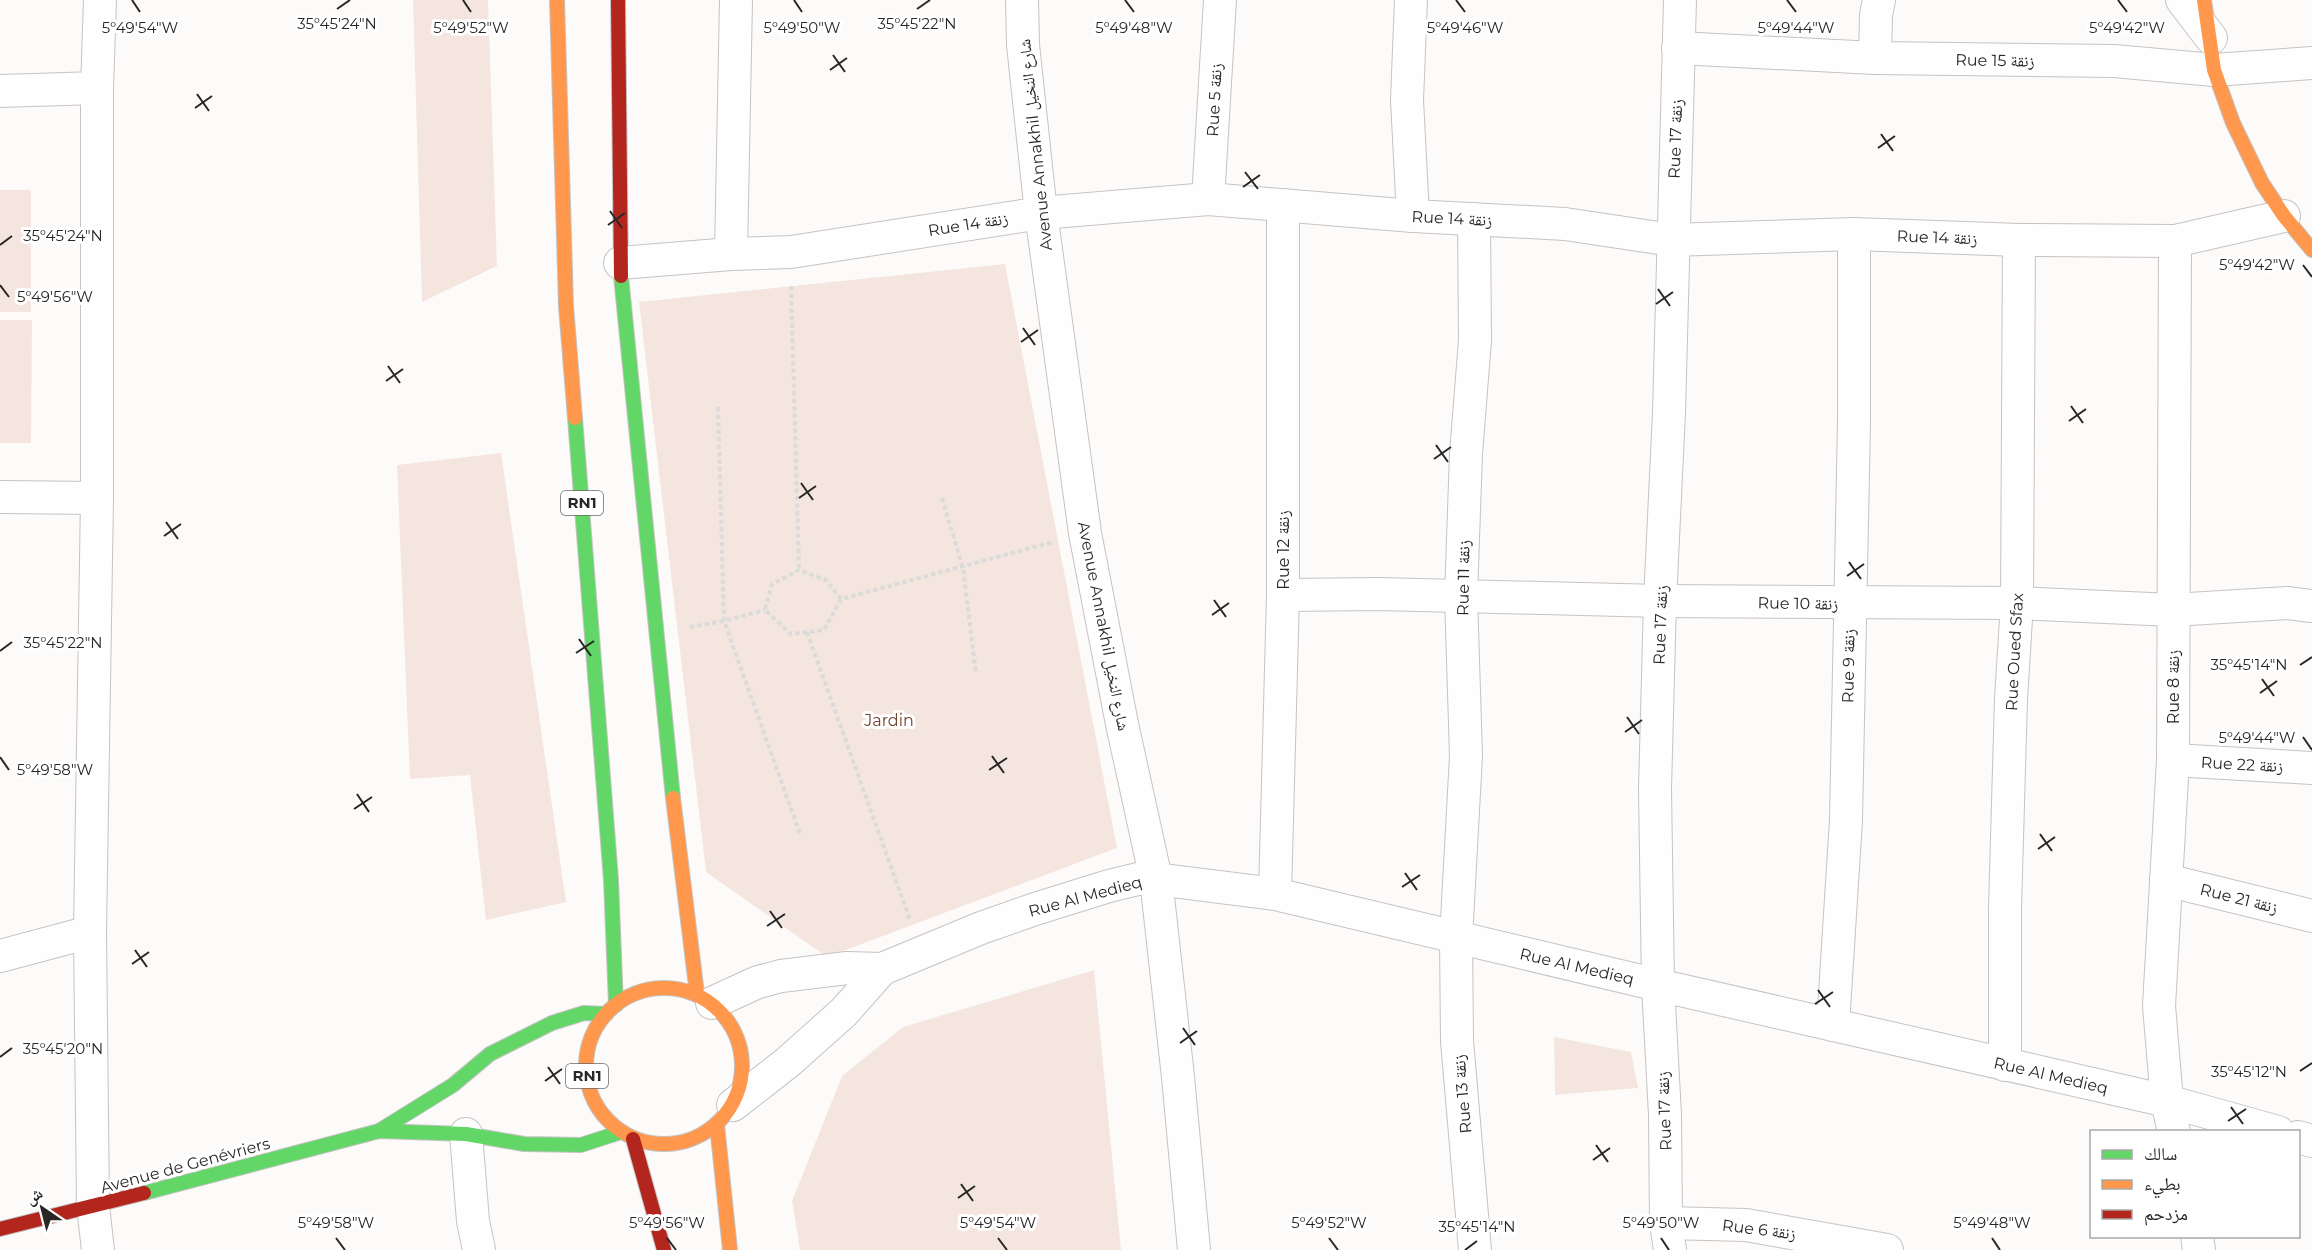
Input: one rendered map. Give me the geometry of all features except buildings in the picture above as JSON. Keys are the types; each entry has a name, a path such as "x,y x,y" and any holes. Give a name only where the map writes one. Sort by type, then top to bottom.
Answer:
{"main road":[{"name":"RN1","path":"557,0 566,306 611,880 611,1009 595,1028 586,1054 586,1075 592,1098 603,1116 633,1139 655,1144 677,1144 698,1137 725,1115"},
{"path":"618,0 621,263 681,875 704,999"},
{"path":"2204,0 2214,70 2233,123 2262,183 2284,216 2312,250"},
{"path":"611,1009 642,991 669,988 704,999 735,1032 742,1050 743,1068 725,1115 730,1250"},
{"name":"Avenue de Genévriers","path":"379,1131 453,1085 490,1054 552,1023 584,1013 611,1009"},
{"name":"Avenue de Genévriers","path":"0,1229 93,1207 379,1131 466,1134 524,1144 581,1145 621,1132"},
{"path":"633,1139 664,1250"}],"street":[{"path":"98,1250 93,1207 90,932 97,498 96,88 100,0"},
{"path":"731,254 736,0"},
{"name":"Avenue Annakhil شارع النخيل","path":"1022,0 1023,45 1041,213 1085,533 1122,724 1156,879 1194,1250"},
{"name":"Rue 5 زنقة","path":"1208,199 1220,0"},
{"path":"1411,0 1407,100 1413,216"},
{"name":"Rue 17 زنقة","path":"1668,1237 1665,1114 1658,985 1655,789 1660,601 1669,413 1680,0"},
{"path":"1875,58 1879,0"},
{"path":"2182,0 2211,38"},
{"name":"Rue 15 زنقة","path":"1678,48 1875,58 2114,62 2214,70 2312,63"},
{"path":"0,91 96,88"},
{"name":"Rue 14 زنقة","path":"621,263 731,254 790,252 1041,213 1208,199 1413,216 1564,224 1672,240 1854,234 2019,240 2175,241 2284,216"},
{"name":"Rue 12 زنقة","path":"1275,894 1283,595 1283,205"},
{"name":"Rue 11 زنقة","path":"1456,938 1466,756 1461,596 1466,454 1475,340 1474,219"},
{"name":"Rue 9 زنقة","path":"1833,1025 1846,820 1854,422 1854,234"},
{"name":"Rue Oued Sfax","path":"2005,1065 2006,873 2011,699 2017,603 2016,412 2019,240"},
{"name":"Rue 8 زنقة","path":"2174,1130 2167,1101 2160,1006 2173,760 2175,241"},
{"path":"0,497 97,498"},
{"name":"Rue 10 زنقة","path":"1283,595 1461,596 1660,601 2017,603 2173,610 2287,603 2312,606"},
{"name":"Rue 22 زنقة","path":"2173,760 2312,768"},
{"name":"Rue Al Medieq","path":"704,999 781,976 847,968 882,969 981,928 1035,909 1109,886 1138,879 1156,879 1275,894 1658,985 2167,1101 2274,1130"},
{"name":"Rue 21 زنقة","path":"2166,880 2312,915"},
{"path":"0,956 90,932"},
{"name":"Rue 13 زنقة","path":"1456,938 1457,1041 1475,1250"},
{"name":"Rue Al Medieq","path":"725,1115 844,1012 882,969"},
{"path":"466,1134 473,1221 479,1250"},
{"name":"Rue 6 زنقة","path":"1668,1237 1746,1225 1857,1247 1887,1250"}],"path":[{"path":"790,252 800,570"},
{"path":"718,407 724,621 800,834"},
{"path":"942,498 963,568 976,674"},
{"path":"765,610 791,634 824,630 841,600 1085,533"},
{"path":"765,610 772,584 800,570 826,580 841,600"},
{"path":"657,633 724,621 765,610"},
{"path":"807,632 922,954"}],"green space":[{"path":"413,0 488,0 497,266 422,302"},
{"path":"0,190 31,190 31,312 0,312"},
{"name":"Jardin","path":"1005,264 1117,848 827,957 706,872 639,302"},
{"path":"0,320 32,320 31,443 0,443"},
{"path":"501,453 566,902 486,920 470,775 410,779 397,465"},
{"path":"1094,970 1121,1250 800,1250 792,1201 842,1076 903,1027"},
{"path":"1554,1037 1631,1052 1638,1088 1555,1095"}],"traffic: fast":[{"path":"621,276 673,798"},
{"path":"575,418 611,880 616,1005"},
{"path":"379,1131 453,1085 490,1054 552,1023 584,1013 606,1014"},
{"path":"144,1193 379,1131 466,1134 524,1144 581,1145 621,1132"}],"traffic: slow":[{"path":"557,0 566,306 575,418"},
{"path":"2204,0 2214,70 2233,123 2262,183 2284,216 2312,250"},
{"path":"673,798 697,994"},
{"path":"664,988 679,989 694,994 719,1011 736,1036 741,1051 742,1066 741,1081 736,1096 719,1121 694,1138 679,1143 664,1144 649,1143 634,1138 609,1121 592,1096 587,1081 586,1066 587,1051 592,1036 609,1011 634,994 649,989 664,988"},
{"path":"717,1125 730,1250"}],"traffic: jam":[{"path":"618,0 621,276"},
{"path":"633,1139 664,1250"},
{"path":"0,1229 144,1193"}]}
